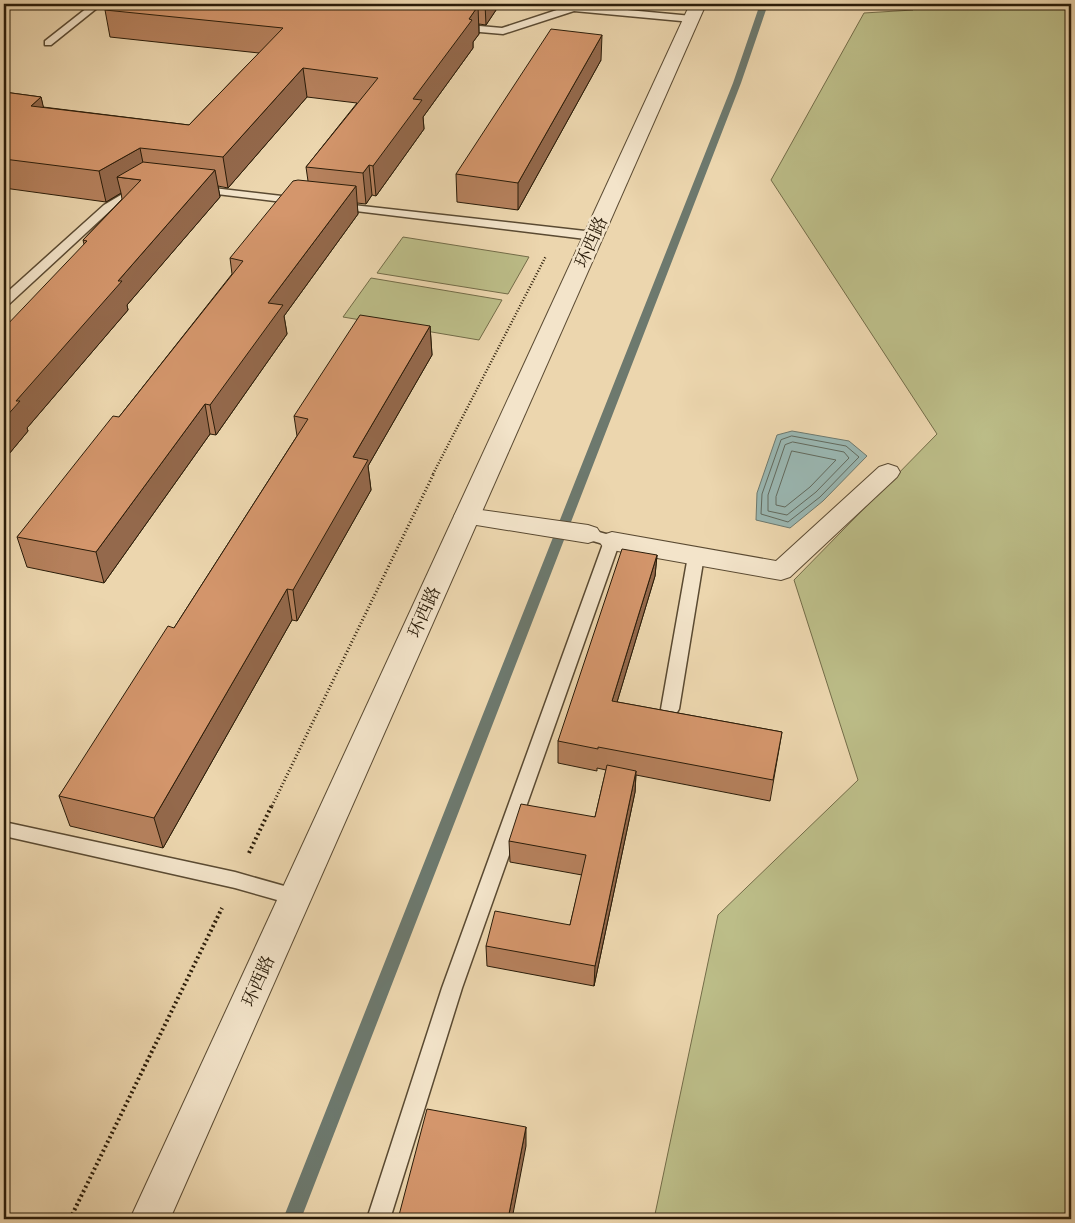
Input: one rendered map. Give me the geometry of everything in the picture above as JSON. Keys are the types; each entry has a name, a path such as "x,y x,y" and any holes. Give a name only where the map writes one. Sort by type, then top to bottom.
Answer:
{"street":[{"name":"环西路","path":"150,1219 695,11"},
{"path":"467,516 600,537 781,572 888,472"}],"lane":[{"path":"48,43 97,4"},
{"path":"446,26 503,31 570,6 695,11"},
{"path":"4,302 108,207 146,183 156,184"},
{"path":"185,188 594,236"},
{"path":"378,1219 600,537"},
{"path":"670,709 696,556"},
{"path":"4,829 236,880 295,897"}],"path":[{"path":"70,1219 427,486 558,232"}],"green space":[{"path":"916,4 1071,4 1071,1219 654,1219 718,915 858,780 794,580 937,434 771,180 864,13 913,10"},
{"path":"403,237 529,257 508,294 377,273"},
{"path":"371,278 502,300 479,340 343,317"}],"water":[{"path":"792,431 849,441 867,456 823,501 790,528 756,520 757,493 777,435"}],"building":[{"path":"111,4 452,4 478,6 469,19 472,20 413,99 422,100 373,166 369,165 363,173 306,167 378,78 303,68 223,157 140,148 99,171 4,159 4,92 41,97 31,106 189,125 283,28 105,10"},
{"path":"551,29 602,35 518,183 456,174"},
{"path":"143,162 215,170 118,281 122,281 16,401 20,401 4,419 4,328 87,241 83,240 141,180 117,177"},
{"path":"293,181 356,186 268,303 283,305 210,405 205,404 96,552 17,537 113,416 119,417 243,261 230,258"},
{"path":"360,315 430,326 353,457 368,460 293,590 287,589 154,818 59,796 168,626 174,628 308,419 294,416"},
{"path":"622,549 657,555 612,701 782,732 773,780 558,741"},
{"path":"607,765 636,771 595,966 486,946 495,911 570,925 586,855 509,841 521,804 595,817"},
{"path":"427,1109 526,1127 508,1219 398,1219"}],"waterway":[{"path":"292,1219 737,83 764,4"}]}
